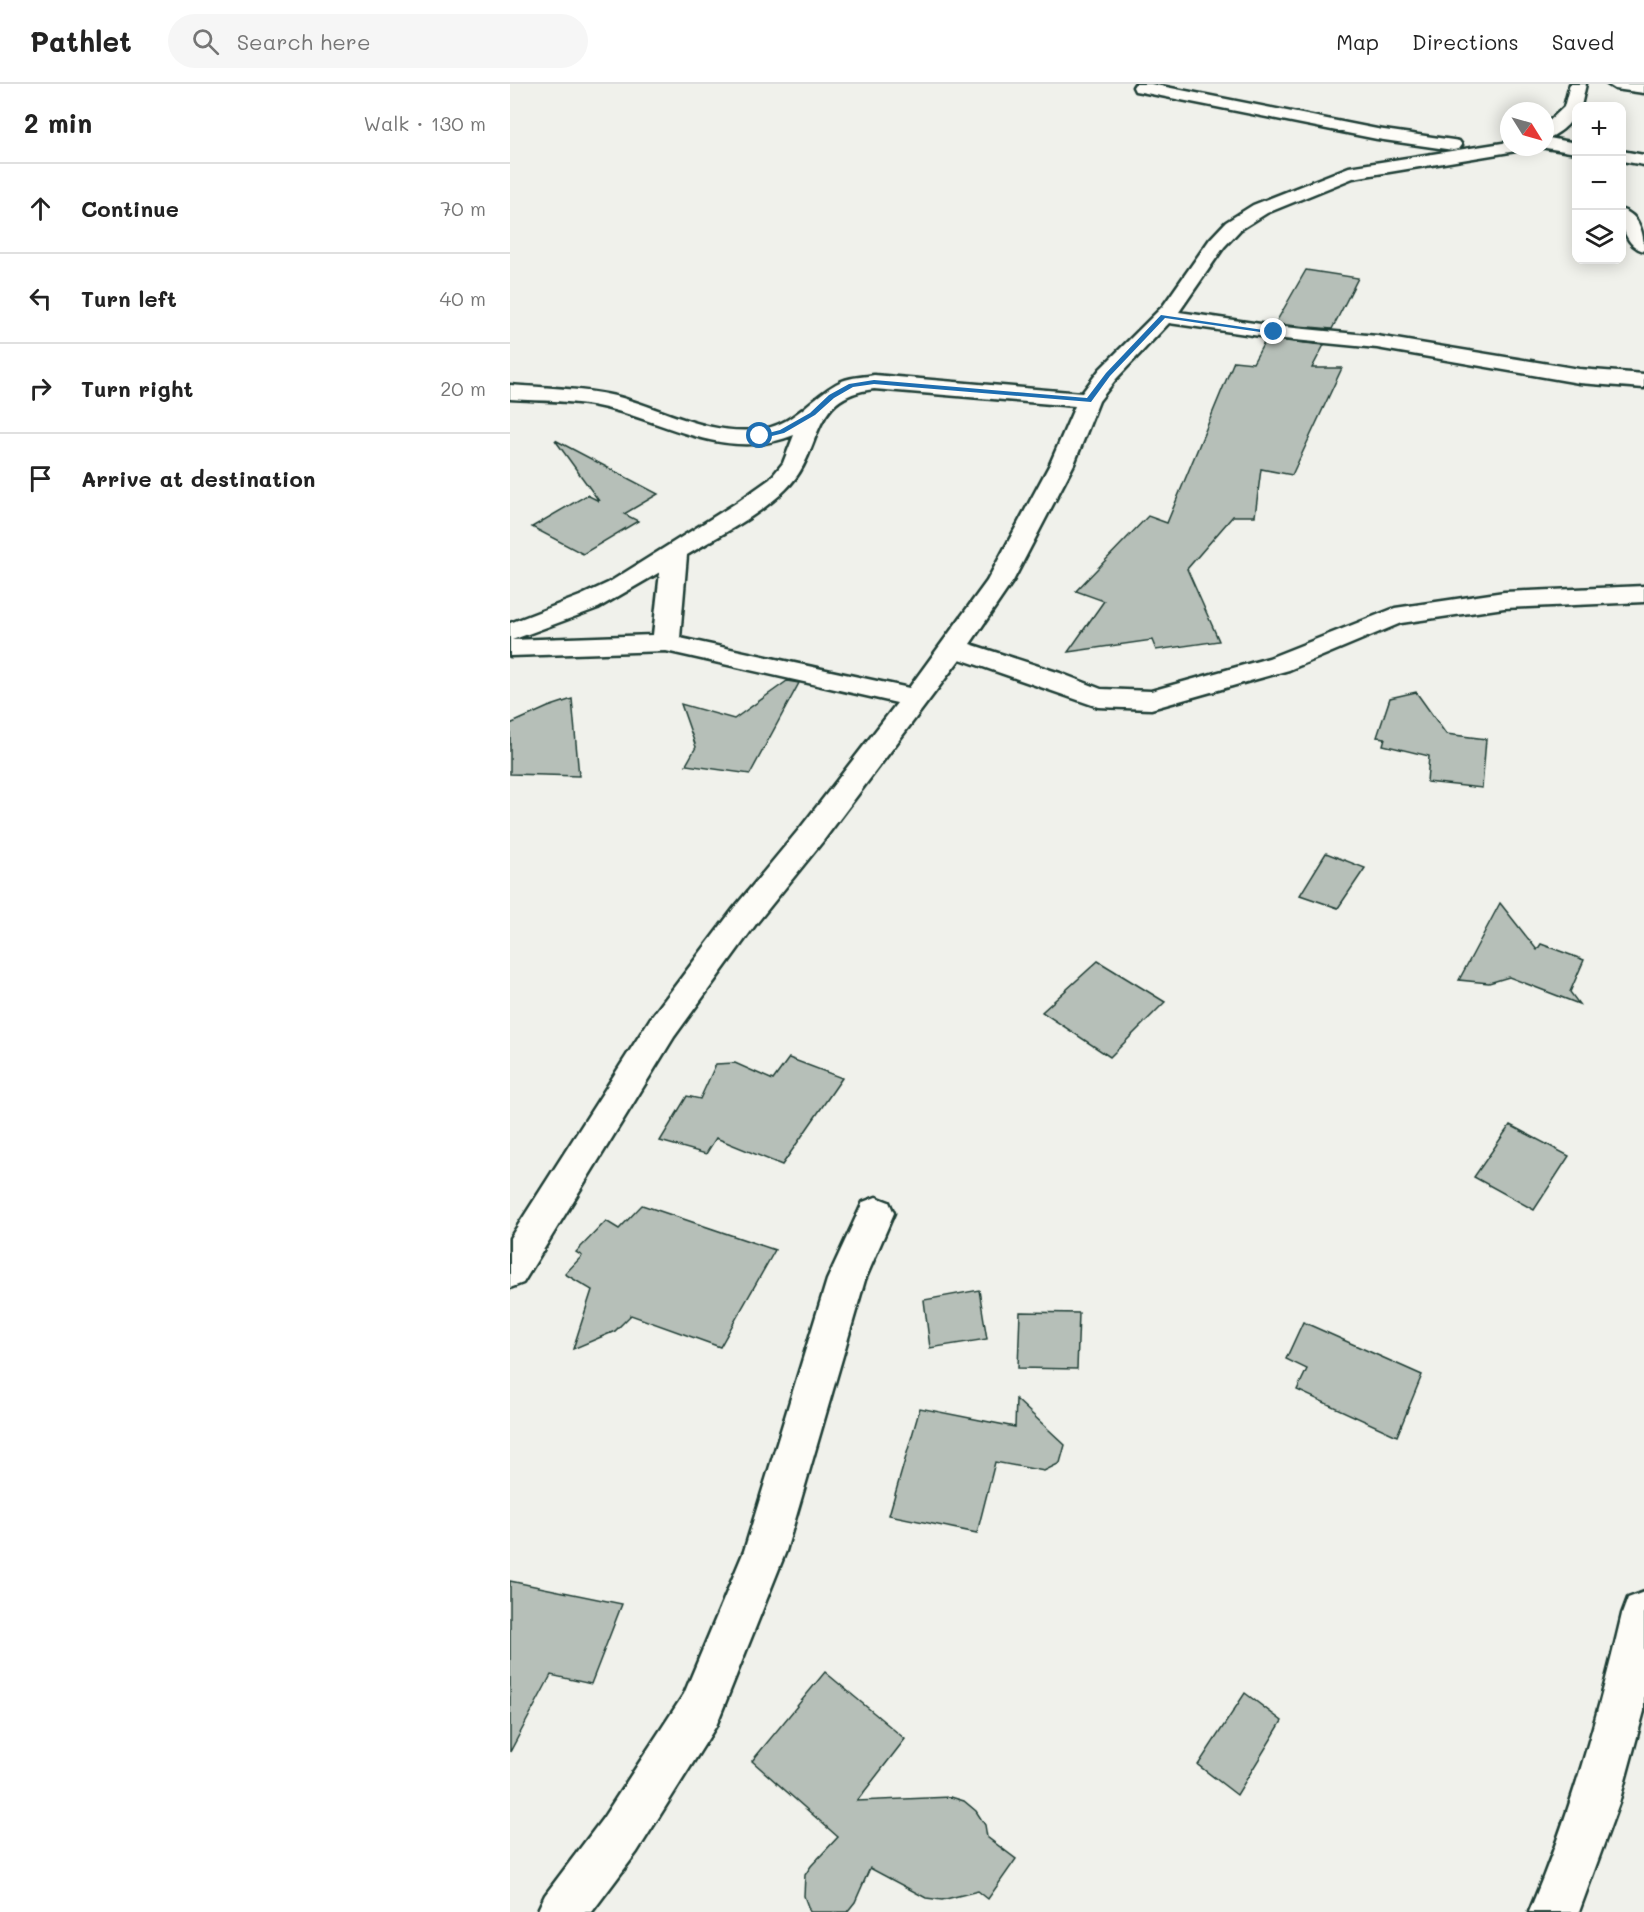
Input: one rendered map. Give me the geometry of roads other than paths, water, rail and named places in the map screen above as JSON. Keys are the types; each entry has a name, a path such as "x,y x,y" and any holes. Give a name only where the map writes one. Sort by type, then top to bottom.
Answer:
{"street":[{"path":"1554,126 1576,102 1578,84"},
{"path":"1615,84 1644,88"},
{"path":"1141,87 1377,134 1500,148"},
{"path":"1554,145 1572,149"},
{"path":"510,1271 662,1028 745,916 813,834 954,648 1000,581 1062,464 1088,400 1108,374 1164,316 1217,243 1233,226 1260,209 1349,173 1500,148"},
{"path":"1626,157 1644,160"},
{"path":"1626,221 1644,245"},
{"path":"1164,316 1274,332 1389,344 1579,376 1644,381"},
{"path":"510,392 608,401 705,435 736,438 782,432 813,414 831,397 851,385 874,382 1088,400"},
{"path":"510,632 589,602 617,588 778,484 794,464 813,414"},
{"path":"666,643 675,551"},
{"path":"954,648 1050,679 1098,698 1150,700 1279,664 1395,616 1504,600 1644,594"},
{"path":"510,648 666,643 916,698"},
{"path":"562,1912 620,1834 700,1710 765,1551 846,1280 876,1213"},
{"path":"1554,1912 1577,1861 1587,1829 1626,1698 1644,1614"}]}
